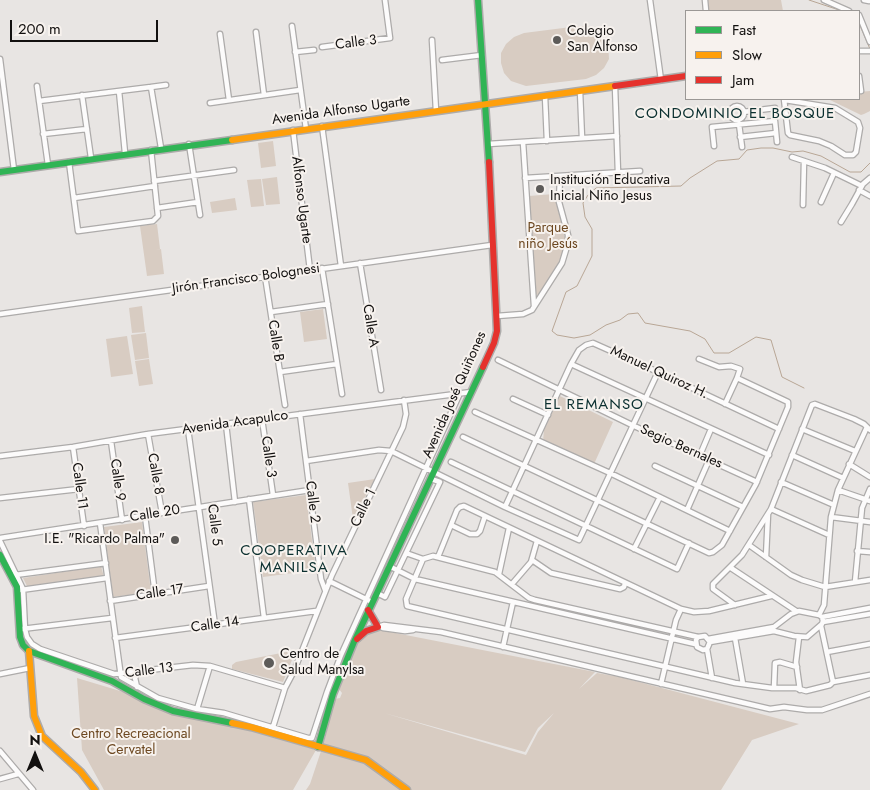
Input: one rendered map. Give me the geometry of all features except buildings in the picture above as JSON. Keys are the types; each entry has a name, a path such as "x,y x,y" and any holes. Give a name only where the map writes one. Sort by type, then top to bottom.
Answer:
{"street":[{"name":"Calle 3","path":"322,47 390,38 385,0"},
{"name":"Avenida José Quiñones","path":"318,747 333,694 368,610 369,601 377,593 494,343 497,331 486,105 478,0"},
{"path":"650,0 660,80"},
{"path":"824,0 847,10"},
{"path":"860,17 870,42"},
{"path":"292,26 306,128"},
{"path":"256,32 264,95"},
{"path":"220,34 229,100"},
{"path":"432,40 436,111"},
{"path":"295,52 314,50"},
{"path":"442,60 482,55"},
{"path":"0,60 2,95 14,170"},
{"name":"Avenida Alfonso Ugarte","path":"0,172 189,144 486,105 685,76"},
{"path":"39,101 166,85"},
{"path":"37,86 48,165"},
{"path":"615,86 618,172"},
{"path":"151,87 161,148"},
{"path":"210,103 300,90"},
{"path":"119,91 125,153"},
{"path":"580,91 582,138"},
{"path":"82,95 91,158"},
{"path":"545,96 547,140"},
{"path":"734,100 735,107"},
{"path":"784,100 790,135 819,141 831,146 845,156 853,155 856,152 860,128 858,122 835,108 803,100"},
{"path":"735,107 739,107 744,112"},
{"path":"735,107 731,109 731,116 738,122 742,147"},
{"path":"744,112 775,108"},
{"path":"738,122 744,112"},
{"path":"714,146 712,128 738,122 775,121 777,142"},
{"path":"322,126 341,266"},
{"path":"44,134 87,128"},
{"name":"Alfonso Ugarte","path":"293,130 310,270"},
{"path":"740,137 776,133"},
{"path":"488,144 617,136"},
{"path":"523,142 534,307"},
{"path":"189,144 200,215"},
{"path":"69,162 78,231 153,220 158,216 150,150"},
{"path":"792,157 834,173 870,196"},
{"path":"803,205 804,160"},
{"path":"74,198 234,170"},
{"path":"525,178 640,171"},
{"path":"821,202 834,173"},
{"path":"497,316 528,313 559,270 568,243 567,229 559,202 560,176"},
{"path":"840,222 860,188 870,178"},
{"path":"157,208 198,202"},
{"name":"Jirón Francisco Bolognesi","path":"0,314 492,245"},
{"name":"Calle A","path":"360,263 380,390"},
{"path":"322,268 342,394"},
{"name":"Calle B","path":"265,276 285,405"},
{"path":"270,312 328,304"},
{"name":"Manuel Quiroz H.","path":"505,507 571,364 579,350 586,344 593,343 779,429"},
{"path":"699,359 719,367 738,367 740,372 725,404"},
{"name":"Segio Bernales","path":"498,360 632,425 757,482"},
{"path":"280,372 337,364"},
{"path":"571,364 769,456"},
{"path":"432,476 578,540 658,372"},
{"path":"463,437 709,553 716,551 730,531 757,482 788,407 788,402 737,378"},
{"name":"Avenida Acapulco","path":"0,456 73,447 148,434 471,392"},
{"path":"100,523 120,675 123,680 158,698 224,713 308,738 313,737 326,692 369,601 425,468 460,393"},
{"path":"513,399 548,415"},
{"name":"Calle 1","path":"273,727 285,688 294,671 325,590 405,420 406,406 404,400"},
{"path":"736,605 713,590 712,587 716,580 731,568 749,545 770,511 812,405 815,404 854,419 868,429 855,451 843,478 831,517 824,605 821,620 833,682"},
{"path":"475,412 610,473 730,531"},
{"name":"Calle 2","path":"300,414 320,571 325,590"},
{"name":"Calle 3","path":"262,419 273,495"},
{"path":"226,424 235,502"},
{"name":"Calle 5","path":"188,429 215,625"},
{"path":"700,456 711,429"},
{"path":"802,429 855,451"},
{"name":"Calle 8","path":"148,434 162,513"},
{"name":"Calle 9","path":"111,441 122,520"},
{"name":"Calle 11","path":"73,447 84,526"},
{"path":"306,461 379,450 392,451 425,468 440,482 385,596 377,593"},
{"path":"792,455 843,478"},
{"path":"687,510 709,460"},
{"path":"451,462 677,569 689,544"},
{"path":"849,464 870,477"},
{"path":"655,466 743,507"},
{"path":"781,482 834,505"},
{"path":"0,498 79,489"},
{"path":"855,582 860,520 870,489"},
{"name":"Calle 20","path":"0,539 310,490"},
{"path":"838,490 867,501"},
{"path":"634,549 660,497"},
{"path":"249,499 264,618"},
{"path":"438,557 457,510 464,506 681,609 698,612 771,596"},
{"path":"770,511 829,535"},
{"path":"766,557 770,511"},
{"path":"144,516 155,594"},
{"path":"451,526 470,534 477,534 480,531 485,516"},
{"path":"831,517 870,522"},
{"path":"499,574 509,528"},
{"path":"0,539 20,590 23,645 29,651 112,680 144,700 173,711 252,727 366,760 407,790"},
{"path":"401,541 409,546"},
{"path":"512,584 532,560 537,541"},
{"path":"749,545 794,578 825,587 870,580"},
{"path":"857,551 870,552"},
{"path":"406,553 423,559 433,556 438,557 499,574 529,598 535,600 674,632 698,637 702,636 709,641 774,631 807,637 821,620 870,608"},
{"path":"0,555 13,575"},
{"path":"423,559 406,599 407,606 743,684 774,688 796,688 806,691 830,685 833,682 870,675"},
{"path":"532,560 551,573 620,589 624,587 625,583"},
{"path":"13,575 106,563"},
{"path":"389,566 415,579 672,638 695,644 700,650 707,649"},
{"path":"731,568 796,611 804,611 821,620 870,614"},
{"path":"320,571 332,575"},
{"path":"20,590 107,578"},
{"path":"329,581 369,601"},
{"name":"Calle 17","path":"110,601 209,586"},
{"path":"503,647 513,602"},
{"path":"662,684 672,638 681,609"},
{"path":"368,610 378,627"},
{"name":"Calle 14","path":"115,638 316,611"},
{"path":"709,641 774,627 796,611"},
{"path":"21,629 112,618"},
{"path":"362,624 405,631 416,629 441,632 770,709 784,707 822,710 870,694"},
{"path":"354,642 362,634 378,627"},
{"name":"Calle 13","path":"21,629 32,644 40,648 120,675 193,666 210,666 285,688"},
{"path":"695,644 698,637"},
{"path":"799,637 797,667 800,690"},
{"path":"735,638 743,684"},
{"path":"709,641 707,649 712,678"},
{"path":"827,652 870,644"},
{"path":"29,651 34,716 42,736 81,772 95,790"},
{"path":"774,688 775,663 780,662 797,667"},
{"path":"197,708 210,666"},
{"path":"0,674 30,668"},
{"path":"137,687 135,678 138,672"},
{"path":"0,751 33,790"},
{"path":"0,779 18,774"}],"green space":[{"path":"708,0 781,0 783,10 709,10"},
{"path":"589,26 599,31 608,44 609,59 604,68 596,75 586,79 526,86 511,81 504,73 501,53 506,44 514,37 524,33"},
{"path":"870,91 870,111 861,115 830,100 860,100 860,92"},
{"path":"273,141 276,166 261,168 258,143"},
{"path":"277,177 280,204 266,205 262,179"},
{"path":"261,179 264,206 251,207 247,180"},
{"name":"Parque niño Jesús","path":"554,194 566,241 564,253 554,274 540,294 537,295 535,293 529,196"},
{"path":"235,198 237,210 212,213 210,202"},
{"path":"157,224 160,249 156,250 161,249 164,274 147,276 140,226"},
{"path":"142,306 145,332 132,333 129,308"},
{"path":"323,309 327,339 304,342 300,312"},
{"path":"146,333 149,358 135,360 131,335"},
{"path":"127,336 133,374 111,377 106,339"},
{"path":"149,359 153,384 139,386 135,361"},
{"path":"560,396 613,422 594,464 543,441 544,430"},
{"path":"375,479 353,519 348,483"},
{"path":"306,495 316,570 263,577 253,502"},
{"path":"142,522 151,592 113,597 104,527"},
{"path":"101,566 104,577 28,588 23,578"},
{"path":"380,630 595,672 579,689 597,673 620,677 799,724 752,740 721,790 306,790 310,784 324,742 335,699 340,698 342,693 339,689 358,641 364,635","holes":["384,713 525,752 538,728 554,713 538,732 526,755"]},
{"path":"296,650 283,682 232,669 232,665 236,662"},
{"name":"Centro Recreacional Cervatel","path":"77,678 316,750 293,790 104,790 82,750"}],"waterway":[{"path":"809,0 839,10"},
{"path":"860,25 870,49"},
{"path":"804,388 782,377 771,340 756,337 729,353 714,353 705,339 690,331 645,323 638,313 628,314 590,335 574,338 557,335 552,331 566,292 577,286 592,256 592,229 585,217 583,203 596,188 681,186 717,161 739,159 747,150 761,148 773,148 792,152 803,151 821,156 850,172 861,172 870,163"}],"traffic: fast":[{"path":"478,0 489,162"},
{"path":"0,172 232,140"},
{"path":"318,747 333,694 354,642 483,367"},
{"path":"0,555 17,587 20,637 23,645 29,651 112,681 144,699 173,711 232,723"}],"traffic: slow":[{"path":"232,140 615,86"},
{"path":"29,651 34,716 42,736 81,772 95,790"},
{"path":"232,723 366,760 407,790"}],"traffic: jam":[{"path":"615,86 685,76"},
{"path":"483,367 494,343 497,331 489,162"},
{"path":"357,639 366,631 378,627 368,610"}],"place":[{"name":"Colegio San Alfonso","path":"557,40"},
{"name":"Institución Educativa Inicial Niño Jesus","path":"540,189"},
{"name":"I.E. \"Ricardo Palma\"","path":"175,540"},
{"name":"Centro de Salud Manylsa","path":"269,663"}],"district":[{"name":"CONDOMINIO EL BOSQUE","path":"735,114"},
{"name":"EL REMANSO","path":"594,405"},
{"name":"COOPERATIVA MANILSA","path":"294,560"}]}
